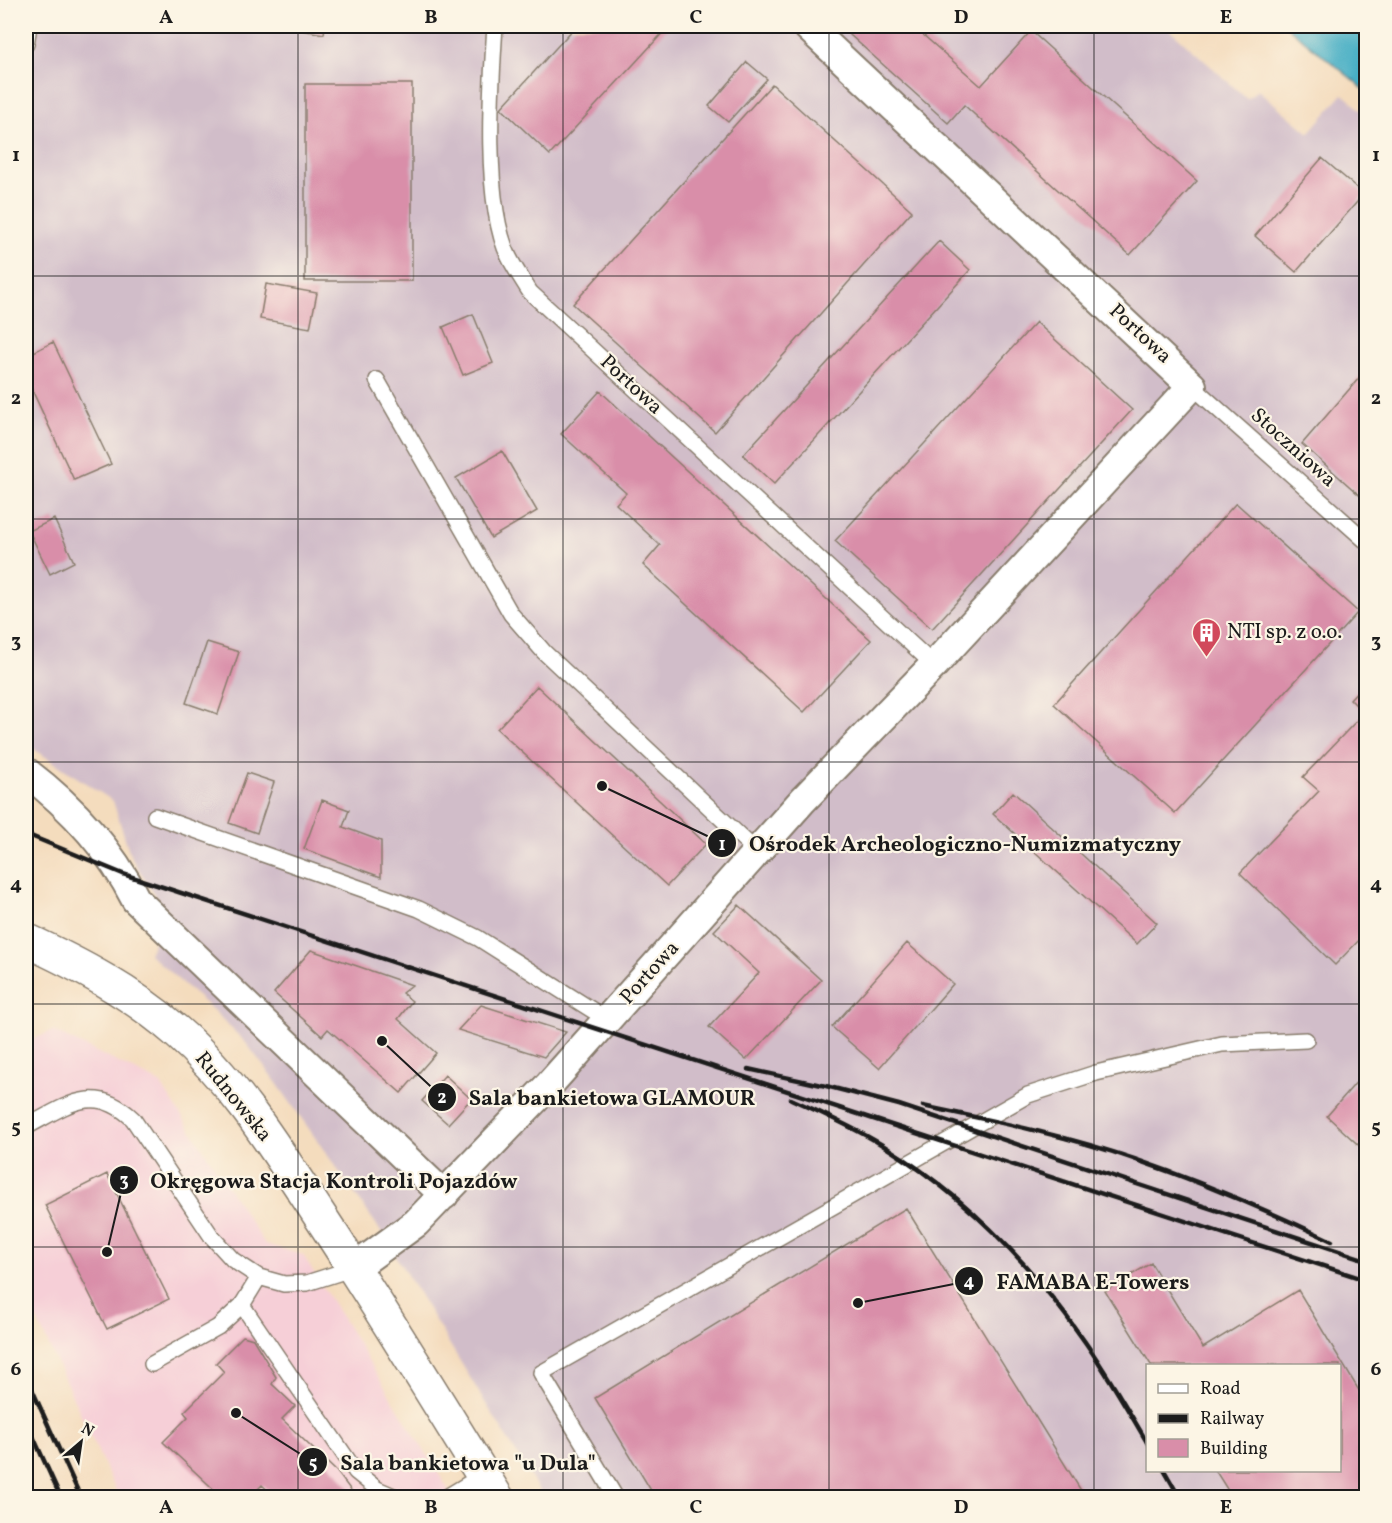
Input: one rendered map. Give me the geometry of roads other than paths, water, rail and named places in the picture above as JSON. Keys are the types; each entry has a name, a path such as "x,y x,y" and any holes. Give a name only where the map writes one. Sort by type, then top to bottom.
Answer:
{"main road":[{"name":"Rudnowska","path":"26,940 127,993 185,1040 223,1079 264,1131 354,1268 490,1486"}],"street":[{"name":"Portowa","path":"354,1268 416,1223 444,1195 608,1020 757,852 1192,386 1167,359 807,26"},
{"path":"26,772 91,830 123,874 136,900 444,1195"}],"lane":[{"path":"26,44 29,26"},
{"name":"Portowa","path":"495,26 490,90 495,194 500,229 508,256 530,292 934,665"},
{"path":"377,380 511,614 544,652 757,852"},
{"name":"Stoczniowa","path":"1192,386 1366,541"},
{"path":"155,816 419,909 478,938 608,1020"},
{"path":"616,1497 541,1373 1028,1095 1096,1073 1222,1044 1306,1040"},
{"path":"26,1127 80,1099 102,1099 121,1108 133,1119 212,1237 233,1260 259,1277 284,1284 307,1283 354,1268"},
{"path":"152,1364 218,1327 242,1305 259,1277"},
{"path":"242,1305 356,1472 377,1489 398,1497"},
{"path":"445,1497 490,1486"}],"water":[{"path":"1286,26 1366,26 1366,92 1357,83"}],"railway":[{"path":"26,834 123,874 1366,1280"},
{"path":"748,1069 899,1105 1366,1260"},
{"path":"791,1099 850,1127 913,1165 967,1207 992,1231 1016,1255 1080,1335 1146,1441"},
{"path":"923,1106 1003,1123 1108,1150 1234,1197 1332,1241"},
{"path":"26,1376 81,1498"},
{"path":"26,1421 61,1498"},
{"path":"1165,1472 1180,1498"}],"place":[{"name":"NTI sp. z o.o.","path":"1206,658"},
{"name":"Ośrodek Archeologiczno-Numizmatyczny","path":"602,786"},
{"name":"Sala bankietowa GLAMOUR","path":"382,1041"},
{"name":"Okręgowa Stacja Kontroli Pojazdów","path":"107,1252"},
{"name":"FAMABA E-Towers","path":"858,1303"},
{"name":"Sala bankietowa \"u Dula\"","path":"236,1413"}]}
